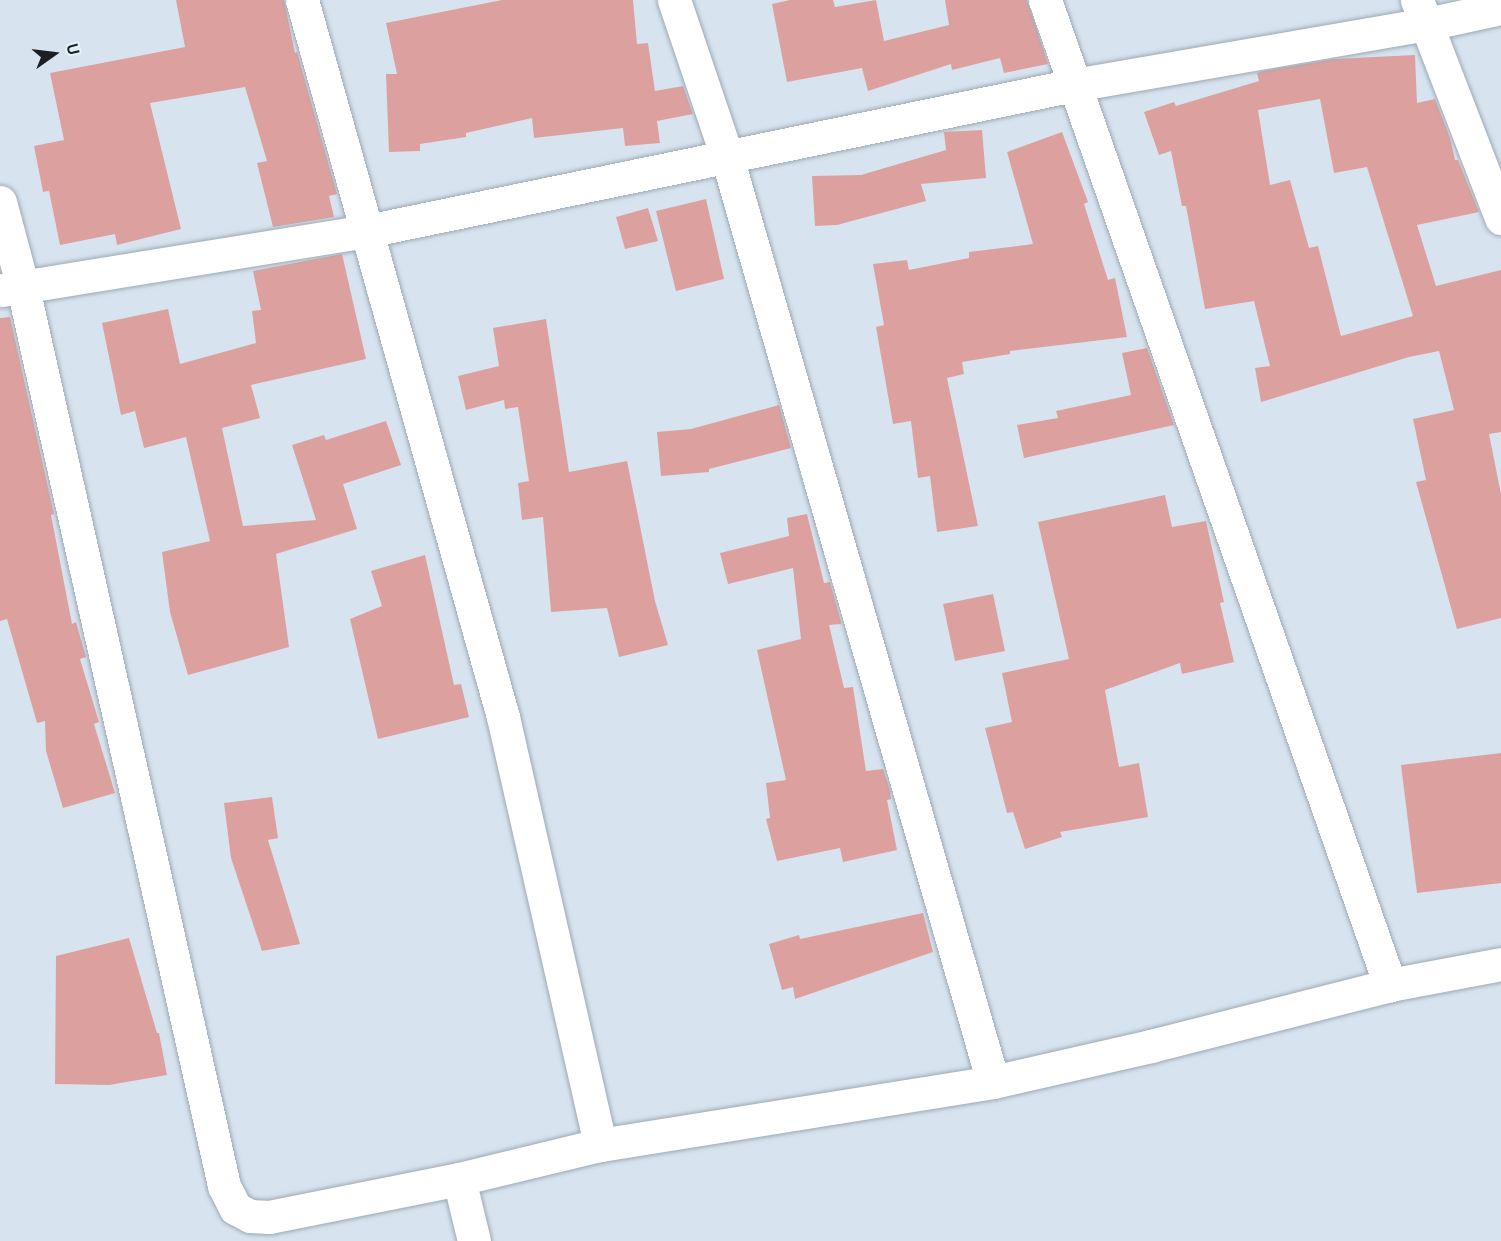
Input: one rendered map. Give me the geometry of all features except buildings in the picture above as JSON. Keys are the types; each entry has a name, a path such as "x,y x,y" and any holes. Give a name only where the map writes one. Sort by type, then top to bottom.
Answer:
{"street":[{"path":"302,0 503,717 600,1145"},
{"path":"674,0 727,157 993,1082"},
{"path":"1045,0 1390,985"},
{"path":"11,289 367,231 1422,12 1501,8"},
{"path":"1422,12 1501,218"},
{"path":"0,202 11,289 224,1186 236,1208 250,1216 269,1217 459,1179 600,1145 993,1082 1151,1047 1390,985 1501,964"},
{"path":"459,1179 474,1241"}]}
